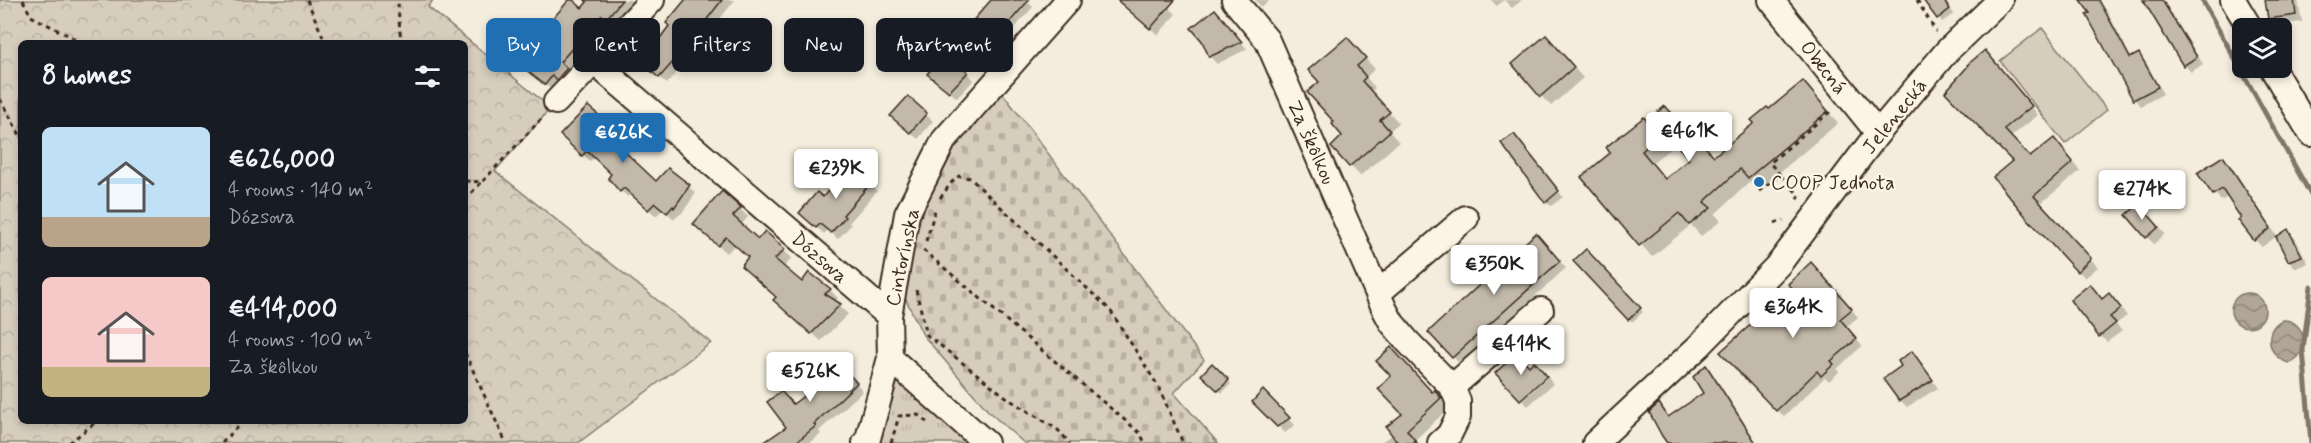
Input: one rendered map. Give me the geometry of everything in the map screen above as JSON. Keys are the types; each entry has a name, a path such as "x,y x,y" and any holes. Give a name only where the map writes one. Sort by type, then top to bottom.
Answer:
{"street":[{"path":"635,18 651,0"},
{"name":"Cintorínska","path":"889,316 907,214 944,140 1068,0"},
{"name":"Za škôlkou","path":"1234,0 1267,40 1392,323 1452,387"},
{"name":"Obecná","path":"1771,0 1878,133"},
{"name":"Jelenecká","path":"1594,443 1699,346 1779,264 1878,133 1947,51 2000,0"},
{"path":"2233,0 2244,18"},
{"path":"556,102 586,72"},
{"name":"Dózsova","path":"605,72 889,316"},
{"path":"2278,78 2311,134"},
{"path":"1377,293 1466,218"},
{"path":"1440,443 1449,435 1458,417 1458,401 1452,387 1541,310"},
{"path":"880,443 890,358 889,316"},
{"path":"890,358 986,443"}],"path":[{"path":"23,0 31,16 77,40"},
{"path":"307,0 324,40"},
{"path":"401,0 398,6 401,40"},
{"path":"1917,0 1947,51"},
{"path":"0,99 18,132"},
{"path":"468,196 556,102"},
{"path":"1799,195 1770,163 1832,110"},
{"path":"1759,191 1780,175"},
{"path":"920,258 937,203 959,176 970,178 1110,310 1158,386 1183,443"},
{"path":"468,181 482,182"},
{"path":"923,250 1140,433 1145,443"},
{"path":"916,284 927,335 1010,400 1057,429 1070,443"},
{"path":"468,360 506,443"},
{"path":"880,443 899,416 918,415 936,428"},
{"path":"69,443 93,424"},
{"path":"222,443 240,424"}],"green space":[{"path":"0,0 433,0 428,7 486,55 486,72 507,72 551,108 495,171 711,343 578,443 0,443"},
{"path":"2042,28 2107,110 2065,144 2000,61"},
{"path":"1001,91 1204,360 1174,393 1218,443 1024,443 989,412 923,335 899,285 902,244 958,139"},
{"path":"898,376 974,443 876,443"}],"water":[{"path":"2248,293 2260,298 2265,310 2260,322 2248,327 2236,322 2231,310 2236,298"},
{"path":"2282,320 2297,325 2303,338 2301,353 2289,363 2277,356 2270,344 2271,331"}],"building":[{"path":"569,0 573,0 582,8 587,2 585,0 622,0 607,18 602,15 599,18 573,18 573,47 561,61 561,18 553,18"},
{"path":"685,0 722,0 708,18 672,18 672,63 659,78 652,72 660,72 660,38 669,26 666,23"},
{"path":"991,0 1029,0 1013,18 975,18"},
{"path":"1117,0 1175,0 1150,29"},
{"path":"1923,0 1943,0 1950,9 1937,19"},
{"path":"2080,0 2099,0 2130,58 2139,53 2158,87 2133,100 2086,14 2090,13"},
{"path":"2143,0 2162,0 2197,57 2183,66"},
{"path":"2265,0 2294,0 2296,15 2268,18"},
{"path":"1215,9 1242,42 1209,57 1202,41 1191,28"},
{"path":"1546,35 1574,67 1540,97 1512,64"},
{"path":"1347,37 1366,58 1357,66 1366,77 1362,81 1390,112 1380,120 1390,131 1349,167 1331,147 1342,136 1332,124 1334,122 1307,92 1319,82 1308,70"},
{"path":"1985,50 2032,106 2004,129 2030,157 2054,138 2073,162 2034,196 2091,258 2077,272 1993,177 2012,161 1945,92 1967,65"},
{"path":"561,63 567,68 557,80 552,76 545,85 529,72 561,72"},
{"path":"929,72 968,72 949,92 927,74"},
{"path":"1803,81 1828,111 1748,178 1740,169 1704,202 1711,208 1689,225 1679,213 1639,246 1581,177 1610,153 1606,147 1644,117 1647,121 1665,106 1714,156 1754,123 1751,120 1767,107 1769,109","holes":["1665,132 1689,159 1665,179 1642,151"]},
{"path":"908,96 927,113 910,133 890,116"},
{"path":"588,106 603,119 601,122 609,129 605,133 656,181 668,168 690,185 674,208 673,206 667,213 655,203 648,210 624,188 620,192 608,178 611,174 587,151 582,156 560,135"},
{"path":"1514,134 1559,191 1545,203 1501,143"},
{"path":"2223,156 2271,228 2254,241 2238,220 2241,218 2222,189 2213,195 2197,173"},
{"path":"850,164 871,183 843,215 845,217 831,233 820,224 816,228 799,213 817,192 823,197"},
{"path":"722,191 741,208 733,216 758,239 765,231 785,249 775,259 802,282 809,272 831,289 825,294 841,304 811,334 773,300 776,297 741,266 748,257 726,237 718,246 693,224"},
{"path":"2139,204 2159,227 2146,238 2126,215"},
{"path":"2288,229 2302,256 2288,261 2276,237"},
{"path":"1536,233 1560,261 1452,358 1428,332"},
{"path":"1586,249 1641,308 1628,320 1573,261"},
{"path":"1811,262 1852,309 1840,319 1857,339 1831,361 1834,364 1821,376 1817,371 1776,411 1720,352 1792,288 1788,284"},
{"path":"2090,284 2102,299 2109,293 2121,308 2110,317 2116,323 2099,337 2070,300"},
{"path":"1391,347 1432,392 1435,390 1441,398 1407,430 1417,443 1398,443 1386,427 1402,414 1378,389 1391,376 1376,361"},
{"path":"1912,351 1933,380 1899,401 1883,379 1901,366 1898,361"},
{"path":"1517,353 1529,366 1534,361 1547,376 1520,400 1495,373"},
{"path":"820,362 826,369 838,362 857,383 814,424 816,426 795,443 763,443 786,427 767,402 781,391 793,404 817,386 806,373"},
{"path":"1212,363 1229,380 1218,391 1201,375"},
{"path":"1706,365 1756,443 1667,443 1662,436 1649,412 1659,403 1668,417 1703,393 1693,377"},
{"path":"1263,390 1290,418 1277,427 1252,402"}],"waterway":[{"path":"2202,0 2311,195"},
{"path":"2311,286 2303,350 2311,443"}],"place":[{"name":"COOP Jednota","path":"1759,182"}]}
